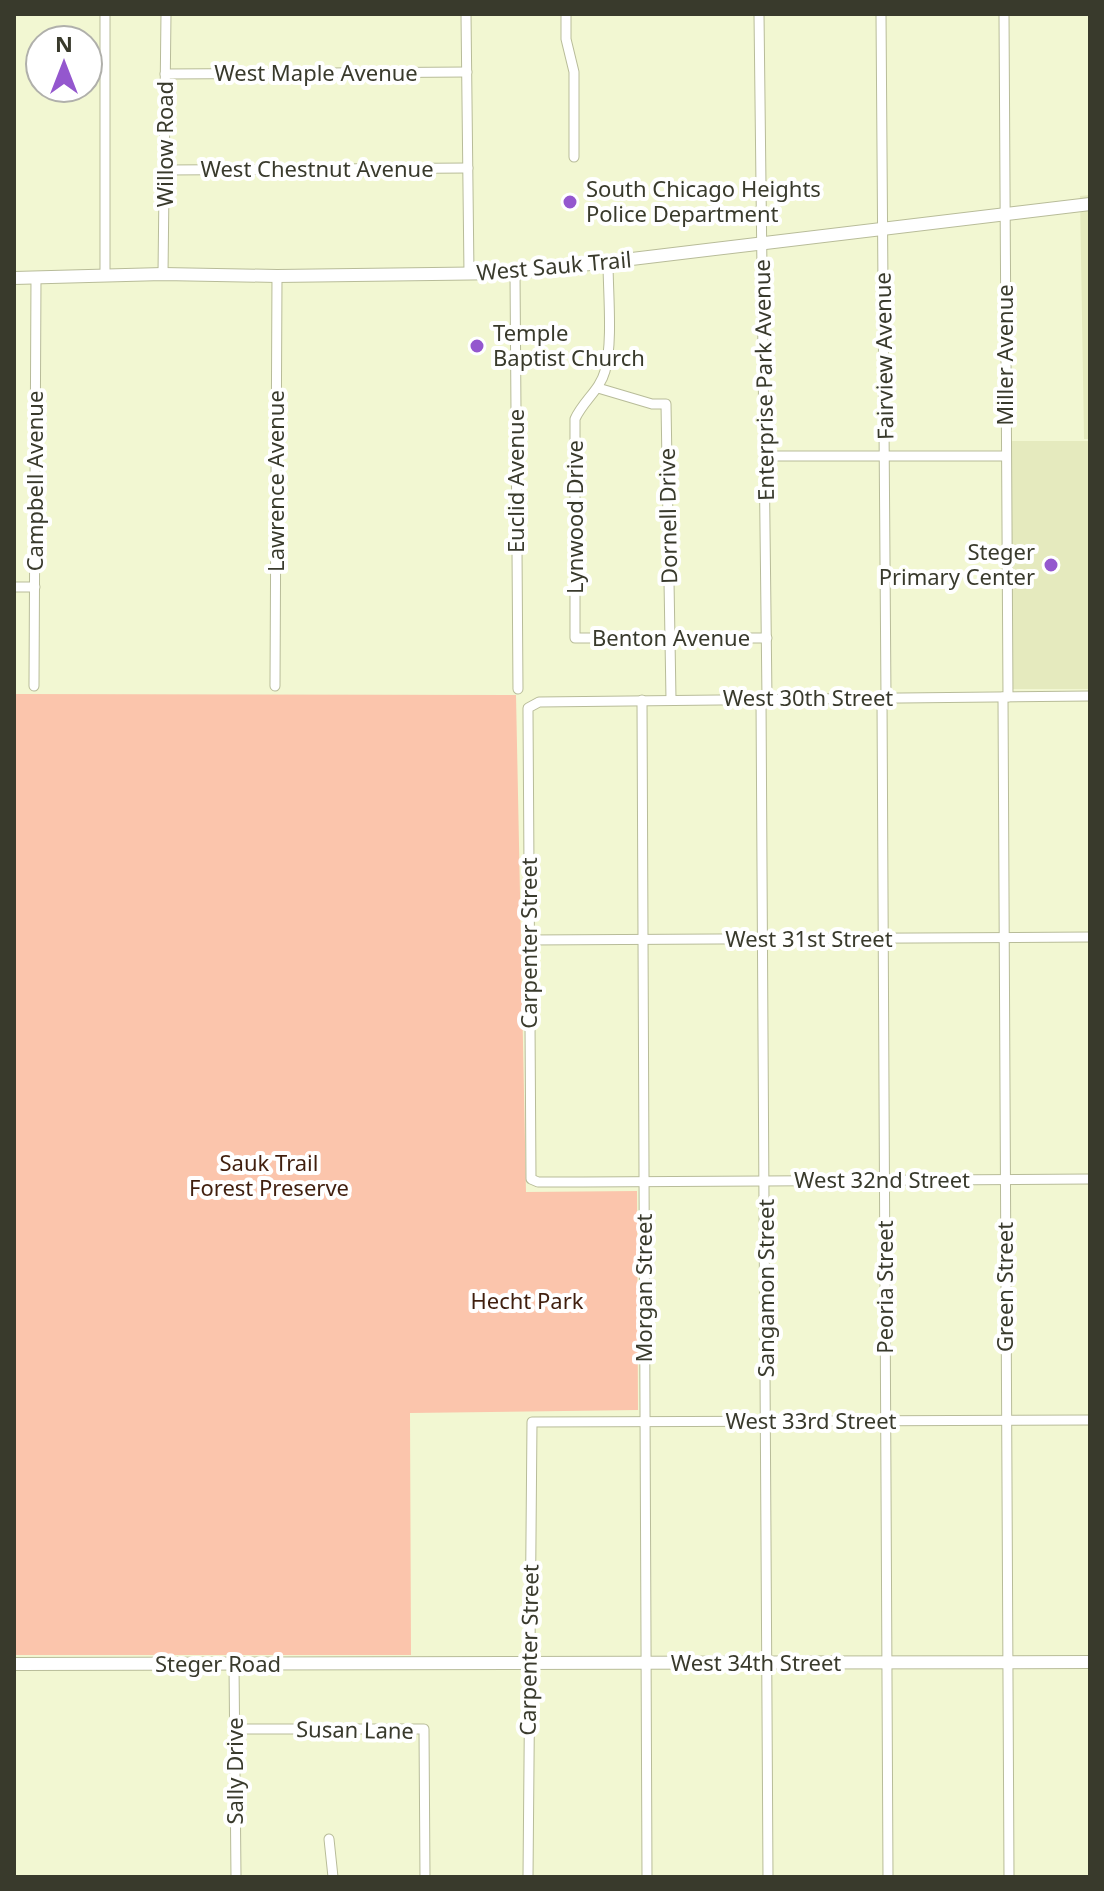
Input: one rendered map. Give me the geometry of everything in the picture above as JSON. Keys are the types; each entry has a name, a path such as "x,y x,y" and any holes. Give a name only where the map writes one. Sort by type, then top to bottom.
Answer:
{"main road":[{"name":"West Sauk Trail","path":"14,278 163,274 515,273 1090,204"},
{"name":"West 34th Street","path":"422,1663 1090,1662"},
{"name":"Steger Road","path":"14,1664 422,1663"}],"street":[{"path":"105,14 105,276"},
{"name":"Willow Road","path":"163,274 166,14"},
{"path":"466,14 469,274"},
{"path":"566,14 566,39 574,72 574,157"},
{"name":"Enterprise Park Avenue","path":"759,14 767,638 764,699"},
{"name":"Fairview Avenue","path":"881,14 884,698"},
{"name":"Miller Avenue","path":"1004,14 1005,697"},
{"name":"West Maple Avenue","path":"165,74 467,72"},
{"name":"West Chestnut Avenue","path":"165,170 468,168"},
{"name":"Lynwood Drive","path":"575,638 575,419 582,403 598,388 605,370 608,350 608,262"},
{"name":"Euclid Avenue","path":"515,273 518,689"},
{"name":"Lawrence Avenue","path":"275,686 277,276"},
{"name":"Campbell Avenue","path":"34,686 36,277"},
{"name":"Dornell Drive","path":"598,388 652,404 666,404 671,699"},
{"path":"765,456 1005,456"},
{"path":"14,587 35,587"},
{"name":"Benton Avenue","path":"575,638 767,638"},
{"name":"West 30th Street","path":"528,708 539,702 671,699 1090,696"},
{"name":"Green Street","path":"1005,697 1002,937 1009,1877"},
{"name":"Peoria Street","path":"884,698 882,938 888,1877"},
{"name":"Sangamon Street","path":"764,699 762,939 766,1181 768,1877"},
{"name":"Morgan Street","path":"642,700 647,1877"},
{"name":"Carpenter Street","path":"528,708 531,1179"},
{"name":"West 31st Street","path":"529,940 1090,937"},
{"name":"West 32nd Street","path":"531,1179 538,1182 644,1182 1090,1179"},
{"name":"West 33rd Street","path":"532,1422 1090,1420"},
{"name":"Carpenter Street","path":"528,1877 532,1422"},
{"name":"Sally Drive","path":"234,1664 236,1877"},
{"name":"Susan Lane","path":"235,1729 424,1729 425,1877"},
{"path":"329,1839 333,1877"}],"shaded area":[{"path":"1090,195 1090,439 1084,439 1080,196"},
{"name":"Steger Primary Center","path":"1012,441 1090,441 1090,689 1012,689"}],"green space":[{"name":"Sauk Trail Forest Preserve","path":"14,694 516,695 526,1192 637,1191 638,1410 410,1413 411,1655 14,1655"}],"place":[{"name":"South Chicago Heights Police Department","path":"570,202"},
{"name":"Temple Baptist Church","path":"477,346"},
{"name":"Steger Primary Center","path":"1051,565"}],"park label":[{"name":"Hecht Park","path":"527,1301"}]}
